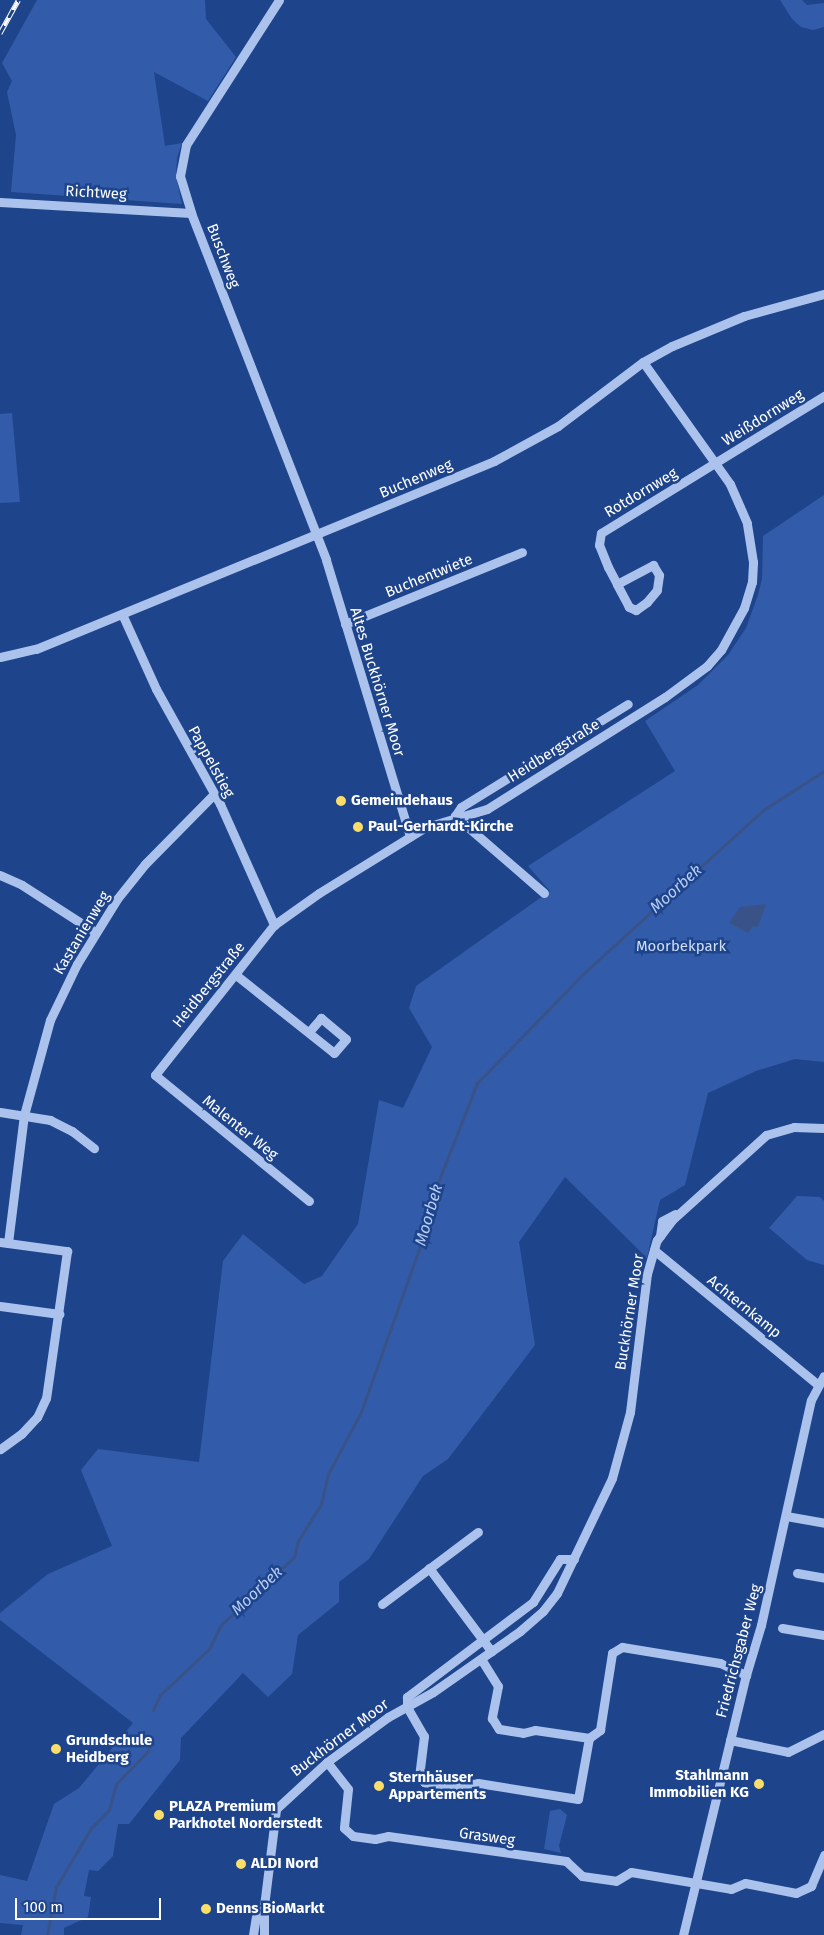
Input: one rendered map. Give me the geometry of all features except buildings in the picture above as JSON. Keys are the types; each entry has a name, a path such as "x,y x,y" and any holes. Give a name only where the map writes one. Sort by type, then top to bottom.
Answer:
{"street":[{"name":"Buschweg","path":"279,0 186,145 180,176 191,212 317,536"},
{"name":"Richtweg","path":"0,202 191,212"},
{"name":"Buchenweg","path":"0,657 36,649 317,536 532,442 643,362 709,329 824,294"},
{"name":"Heidbergstraße","path":"155,1074 236,975 274,925 410,837 455,816 479,813 605,736 693,677 721,650 744,608 753,562 745,516 716,463 643,362"},
{"name":"Weißdornweg","path":"716,463 824,396"},
{"name":"Rotdornweg","path":"617,584 652,564 658,575 657,590 636,610 629,607 617,584 599,545 601,533 716,463"},
{"name":"Altes Buckhörner Moor","path":"317,536 410,837"},
{"name":"Buchentwiete","path":"345,624 522,552"},
{"name":"Pappelstieg","path":"122,614 156,689 214,794 274,925"},
{"path":"544,893 455,816 461,808 628,704"},
{"name":"Kastanienweg","path":"4,1243 24,1115 50,1020 95,932 144,864 214,794"},
{"path":"0,875 22,885 95,932"},
{"path":"236,975 309,1032"},
{"name":"Malenter Weg","path":"155,1074 308,1201"},
{"path":"0,1112 50,1120 72,1131 94,1148"},
{"name":"Buckhörner Moor","path":"264,1935 264,1906 276,1810 327,1762 481,1659 532,1621 551,1602 574,1559 612,1478 630,1412 647,1274 660,1236 684,1209 766,1135 794,1127 824,1128"},
{"path":"0,1449 21,1434 36,1417 46,1398 67,1251 4,1243"},
{"name":"Achternkamp","path":"654,1250 817,1384"},
{"path":"0,1306 59,1314"},
{"name":"Friedrichsgaber Weg","path":"683,1935 746,1675 761,1625 817,1384 824,1376"},
{"path":"786,1516 824,1523"},
{"path":"382,1604 478,1532"},
{"name":"Buckhörner Moor","path":"407,1707 405,1700 409,1694 540,1594 557,1562 563,1558 574,1559"},
{"path":"429,1568 491,1651"},
{"path":"797,1573 824,1578"},
{"path":"540,1594 551,1602"},
{"path":"782,1628 824,1635"},
{"path":"407,1707 424,1736 420,1771 424,1782 451,1787 478,1783 578,1799 589,1738 600,1730 612,1653 622,1646 720,1662 746,1675"},
{"path":"481,1659 498,1686 492,1718 499,1729 523,1733 535,1730 589,1738"},
{"path":"730,1740 788,1752 824,1734"},
{"name":"Grasweg","path":"327,1762 348,1789 344,1828 353,1836 374,1840 388,1836 566,1861 582,1876 616,1881 631,1872 695,1882"},
{"path":"695,1882 731,1889 745,1883 796,1893 811,1886 824,1855"},
{"name":"Buckhörner Moor","path":"253,1935 256,1917 264,1906"}],"green space":[{"path":"37,0 205,0 206,19 236,57 208,101 154,72 165,146 182,143 177,158 176,177 182,204 11,192 16,135 7,92 12,81 2,63"},
{"path":"780,0 802,0 807,5 824,3 824,27 813,30 801,27 792,19"},
{"path":"12,413 20,502 0,503 0,414"},
{"name":"Moorbekpark","path":"824,495 824,1062 795,1059 756,1071 708,1093 685,1185 660,1200 647,1258 565,1177 519,1242 535,1345 448,1459 423,1476 369,1559 339,1582 339,1602 298,1635 292,1674 268,1697 243,1673 181,1738 180,1760 129,1824 118,1824 113,1856 98,1871 89,1870 84,1896 91,1897 88,1917 64,1928 64,1935 21,1935 23,1925 0,1923 0,1875 27,1881 54,1804 79,1788 133,1723 0,1620 0,1613 48,1574 112,1546 81,1470 98,1449 199,1462 223,1261 243,1234 304,1284 322,1276 358,1224 379,1100 403,1108 432,1047 409,1008 416,986 550,891 528,866 675,771 645,721 698,685 728,655 746,628 758,595 762,579 763,536"},
{"path":"797,1196 820,1197 824,1201 824,1265 807,1260 769,1228"},
{"path":"560,1809 567,1815 559,1846 561,1853 544,1849 550,1811"}],"shaded area":[{"path":"766,904 758,927 753,926 748,933 729,923 740,907"}],"waterway":[{"name":"Moorbek","path":"153,1710 160,1695 209,1649 220,1626 294,1557 298,1541 321,1504 328,1474 361,1412 428,1224 429,1205 477,1083 584,973 763,810 824,771"},
{"name":"Moorbek","path":"47,1935 56,1887 91,1828 109,1810 116,1784 148,1751 152,1738"}],"railway":[{"path":"0,33 18,0"}],"place":[{"name":"Gemeindehaus","path":"341,801"},
{"name":"Paul-Gerhardt-Kirche","path":"358,827"},
{"name":"Grundschule Heidberg","path":"56,1749"},
{"name":"Stahlmann Immobilien KG","path":"759,1784"},
{"name":"Sternhäuser Appartements","path":"379,1786"},
{"name":"PLAZA Premium Parkhotel Norderstedt","path":"159,1815"},
{"name":"ALDI Nord","path":"241,1864"},
{"name":"Denns BioMarkt","path":"206,1909"}]}
